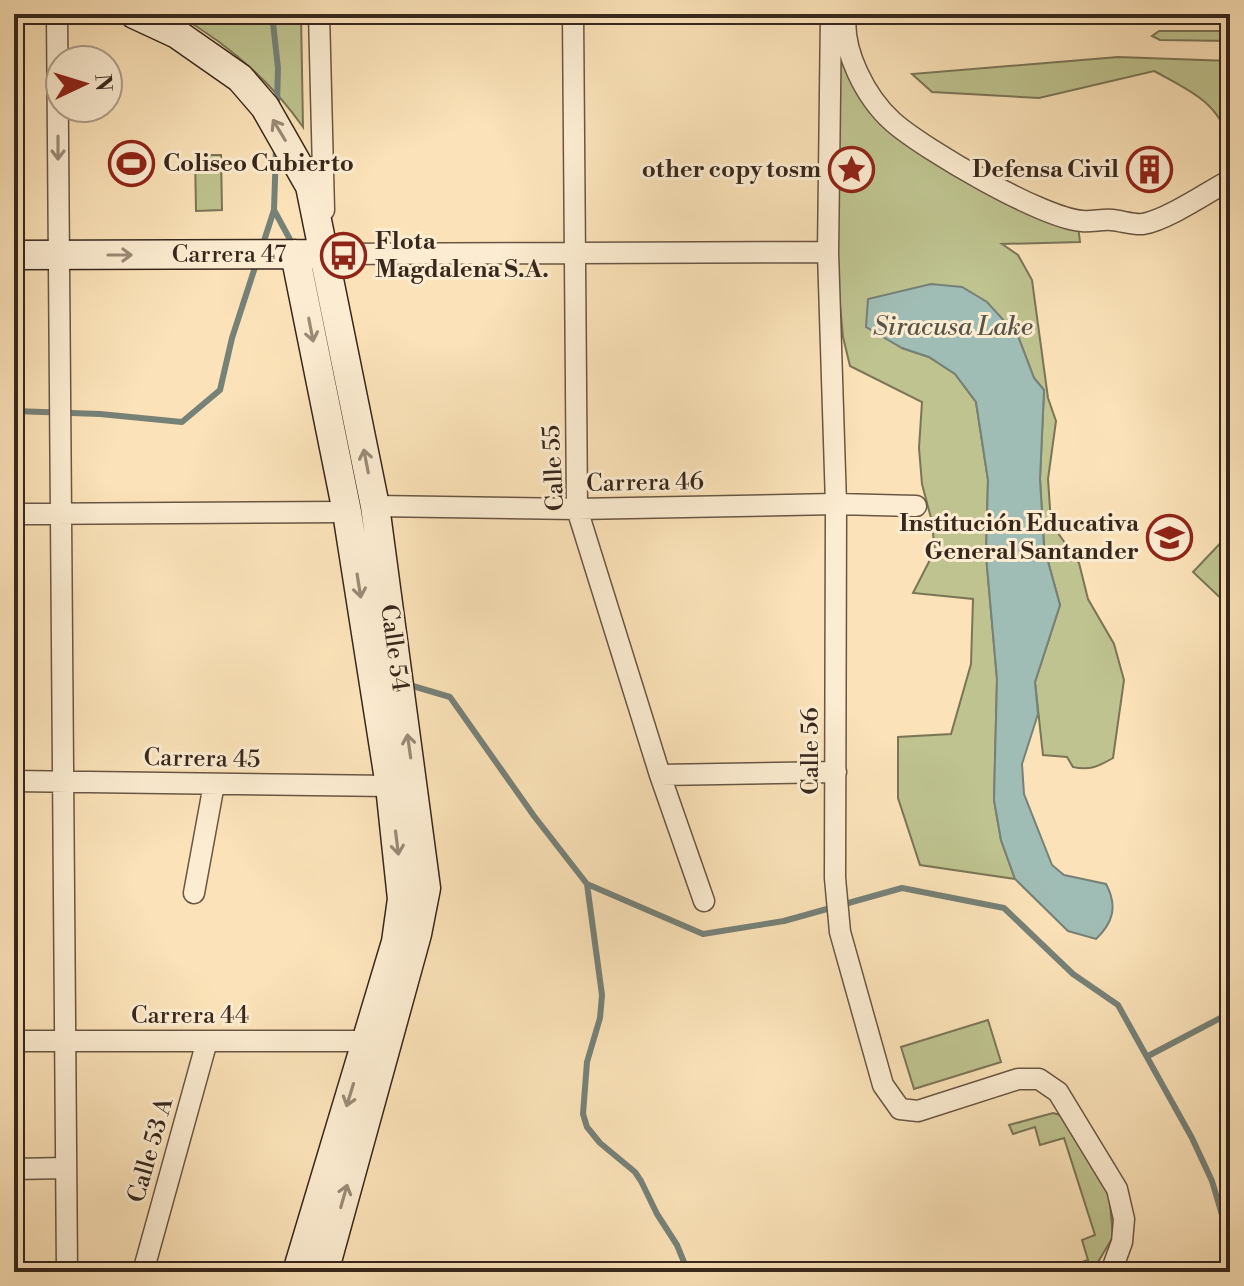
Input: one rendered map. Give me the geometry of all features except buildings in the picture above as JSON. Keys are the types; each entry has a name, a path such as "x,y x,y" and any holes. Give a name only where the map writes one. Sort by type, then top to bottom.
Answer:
{"main road":[{"path":"134,14 177,34 209,55 240,78 265,107 310,186 326,254"},
{"name":"Calle 54","path":"295,254 347,512 390,786 402,899 396,942 297,1272"},
{"name":"Carrera 47","path":"14,255 326,254"},
{"name":"Calle 54","path":"324,1272 413,949 426,888 375,506 326,254"}],"street":[{"path":"57,14 67,1272"},
{"name":"Calle 54","path":"319,14 326,254"},
{"name":"Calle 55","path":"573,14 577,509 660,775 704,901"},
{"name":"Calle 56","path":"831,14 828,252 836,504 835,878 840,932 883,1085 900,1109 918,1111 1018,1079 1039,1079 1058,1092 1117,1189 1124,1219 1122,1242 1111,1272"},
{"path":"846,14 844,28 849,50 869,93 893,122 956,164 1036,207 1081,221 1109,219"},
{"path":"856,14 855,28 878,86 904,116 1038,195 1109,219 1142,224 1230,180"},
{"name":"Carrera 47","path":"326,254 828,252"},
{"name":"Carrera 46","path":"375,506 577,509 836,504 916,506"},
{"path":"14,514 347,512"},
{"path":"660,775 836,772"},
{"name":"Carrera 45","path":"14,781 390,786"},
{"path":"194,893 214,784"},
{"name":"Carrera 44","path":"14,1041 366,1041"},
{"name":"Calle 53 A","path":"143,1272 207,1041"},
{"path":"14,1169 66,1168"}],"green space":[{"path":"176,14 301,14 303,127 276,93 246,63"},
{"path":"834,16 853,63 890,119 1077,218 1080,242 1002,244 1018,255 1032,280 1048,398 1056,421 1048,479 1051,523 1079,563 1088,599 1114,644 1124,680 1113,758 1103,763 1079,768 1073,767 1067,757 1043,755 1035,682 1060,605 1044,547 1040,479 1044,390 1034,378 1018,336 902,348 929,357 955,374 976,402 988,480 986,555 997,679 994,800 1001,840 1015,879 920,865 898,798 898,737 951,734 971,664 973,599 913,593 935,550 922,484 919,448 922,402 850,366 843,337 834,240"},
{"path":"1159,31 1230,31 1230,41 1160,40 1152,36"},
{"path":"1118,57 1230,61 1230,143 1225,129 1210,107 1191,91 1154,71 1039,98 932,92 912,74"},
{"path":"195,155 221,155 222,210 196,211"},
{"path":"1230,533 1230,607 1193,572"},
{"path":"988,1020 1001,1062 914,1089 901,1047"},
{"path":"1053,1113 1071,1118 1109,1193 1113,1237 1092,1272 1062,1272 1061,1269 1088,1260 1082,1240 1095,1235 1064,1138 1040,1145 1035,1127 1013,1134 1009,1125"}],"water":[{"name":"Siracusa Lake","path":"931,284 962,287 987,302 1018,336 1034,378 1044,390 1040,479 1044,547 1060,605 1035,682 1038,714 1022,764 1024,794 1052,865 1064,875 1106,884 1110,892 1112,914 1096,939 1068,931 1015,879 1001,840 994,800 997,679 986,555 988,480 976,402 955,374 929,357 902,348 866,327 868,299"}],"waterway":[{"path":"272,14 278,68 277,105"},
{"path":"262,247 274,210 276,148"},
{"path":"274,210 293,245"},
{"path":"14,411 100,414 182,422 220,390 232,338 257,261"},
{"path":"334,376 338,400"},
{"path":"406,684 450,697 534,816 587,884 602,995 600,1018 587,1062 583,1114 587,1127 600,1143 635,1172 641,1181 677,1245 688,1272"},
{"path":"587,884 703,934 784,921 902,888 1004,908 1073,974 1118,1005 1192,1138 1212,1181 1230,1242"},
{"path":"1148,1056 1230,1013"}],"place":[{"name":"Coliseo Cubierto","path":"132,163"},
{"name":"other copy tosm","path":"852,169"},
{"name":"Defensa Civil","path":"1150,169"},
{"name":"Flota Magdalena S.A.","path":"344,255"},
{"name":"Institución Educativa General Santander","path":"1170,537"}]}
